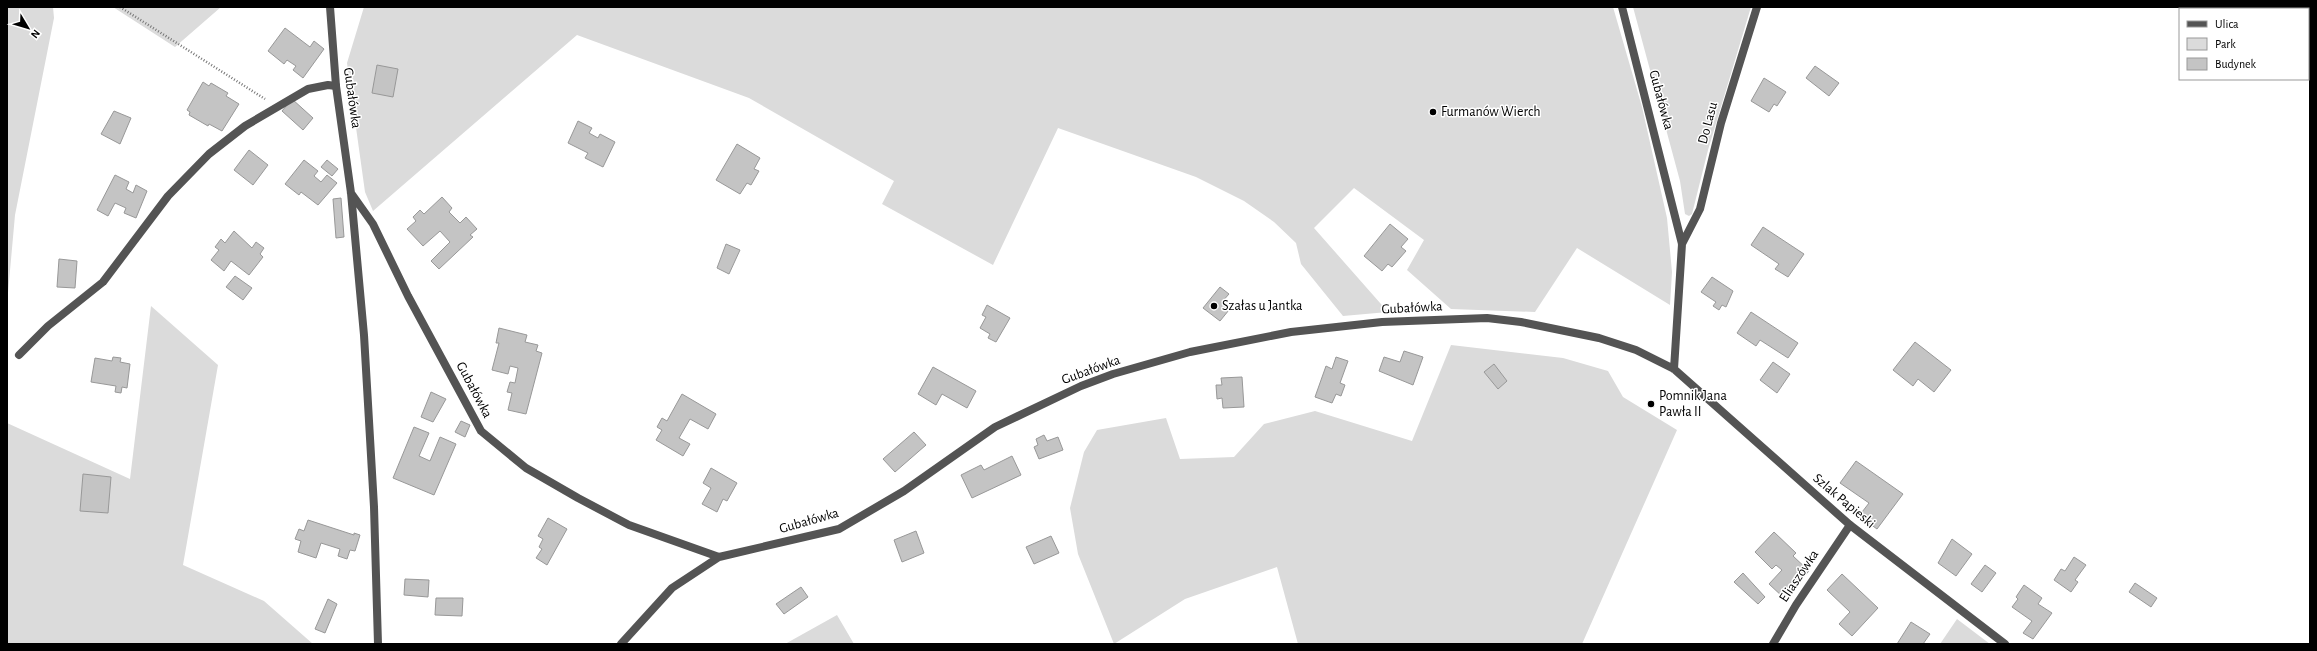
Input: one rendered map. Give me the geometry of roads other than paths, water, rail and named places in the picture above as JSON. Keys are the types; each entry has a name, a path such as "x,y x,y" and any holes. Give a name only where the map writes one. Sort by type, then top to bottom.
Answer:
{"street":[{"name":"Gubałówka","path":"330,7 336,86 351,193 365,343 374,507 378,644"},
{"name":"Gubałówka","path":"351,193 373,224 408,296 481,430 526,468 578,498 629,525 718,557 839,529 904,490 995,427 1080,386 1190,352 1291,332 1382,322 1454,318 1494,319 1521,322 1599,338 1636,350 1674,369 1682,244 1622,7"},
{"name":"Do Lasu","path":"1682,244 1700,209 1722,122 1757,7"},
{"path":"19,355 48,326 103,282 168,196 209,154 245,126 308,89 328,85 336,86"},
{"name":"Szlak Papieski","path":"1674,369 1850,524 2005,644"},
{"name":"Eliaszówka","path":"1773,644 1796,605 1850,524"},
{"path":"621,644 672,588 718,557"}],"place":[{"name":"Furmanów Wierch","path":"1433,112"},
{"name":"Szałas u Jantka","path":"1214,306"},
{"name":"Pomnik Jana Pawła II","path":"1651,404"}]}
